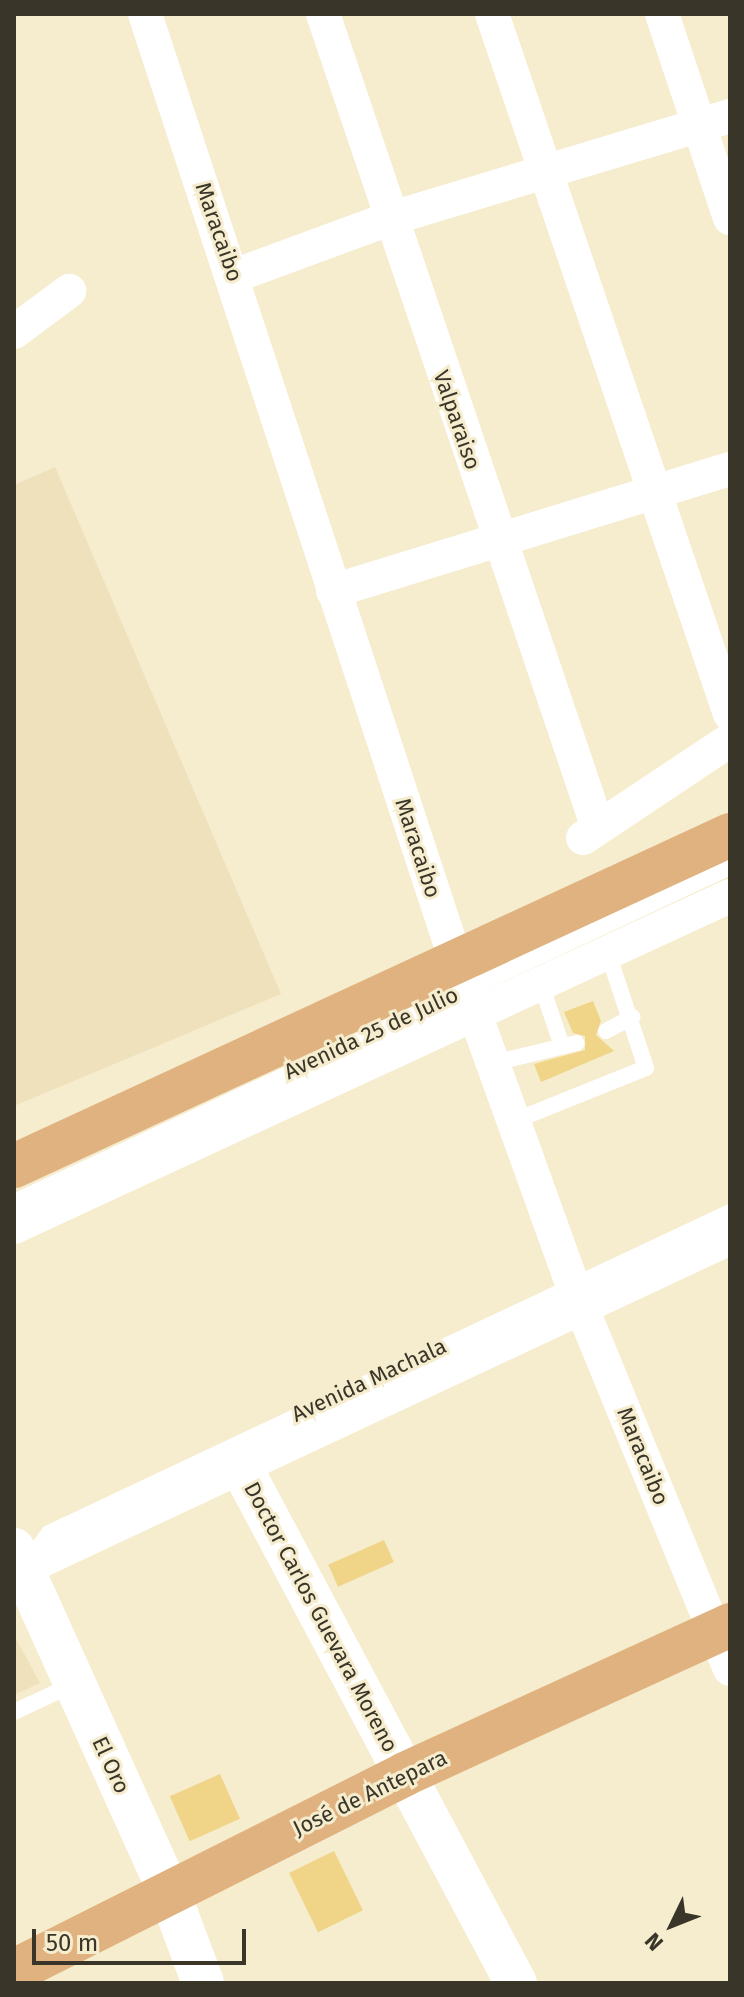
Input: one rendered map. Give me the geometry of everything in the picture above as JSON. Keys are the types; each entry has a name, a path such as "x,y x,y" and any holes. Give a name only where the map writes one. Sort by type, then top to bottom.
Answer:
{"main road":[{"name":"Avenida 25 de Julio","path":"23,1156 467,990 730,835"},
{"name":"José de Antepara","path":"14,1971 405,1774 725,1642"}],"street":[{"name":"Maracaibo","path":"145,14 234,276 333,591 493,1063 576,1294 725,1642"},
{"name":"Valparaiso","path":"323,14 590,831 730,740"},
{"path":"492,14 730,714"},
{"path":"662,14 715,121 730,218"},
{"path":"234,276 389,219 715,121"},
{"path":"14,332 69,291"},
{"path":"333,591 730,469"},
{"name":"Avenida 25 de Julio","path":"14,1227 467,990 542,987 730,896"},
{"name":"Avenida Machala","path":"17,1564 239,1463 576,1294 730,1238"},
{"name":"Doctor Carlos Guevara Moreno","path":"239,1463 516,1983"},
{"name":"El Oro","path":"17,1564 169,1892 203,1983"}],"lane":[{"name":"Avenida 25 de Julio","path":"14,1202 730,867"},
{"path":"514,1121 646,1068 632,1017 609,956"},
{"path":"493,1063 569,1044 542,987"},
{"path":"606,1031 632,1017"},
{"name":"Avenida Machala","path":"17,1564 49,1533 576,1294 730,1212"},
{"path":"14,1712 74,1684"}],"shaded area":[{"path":"55,467 281,994 14,1106 14,485"},
{"path":"14,1635 40,1683 14,1695"}],"building":[{"path":"593,1001 601,1021 596,1035 614,1051 541,1082 534,1064 585,1050 585,1036 573,1033 564,1012"},
{"path":"384,1540 394,1562 338,1587 328,1565"},
{"path":"220,1774 240,1819 190,1841 170,1796"},
{"path":"334,1851 363,1910 318,1932 289,1873"}]}
